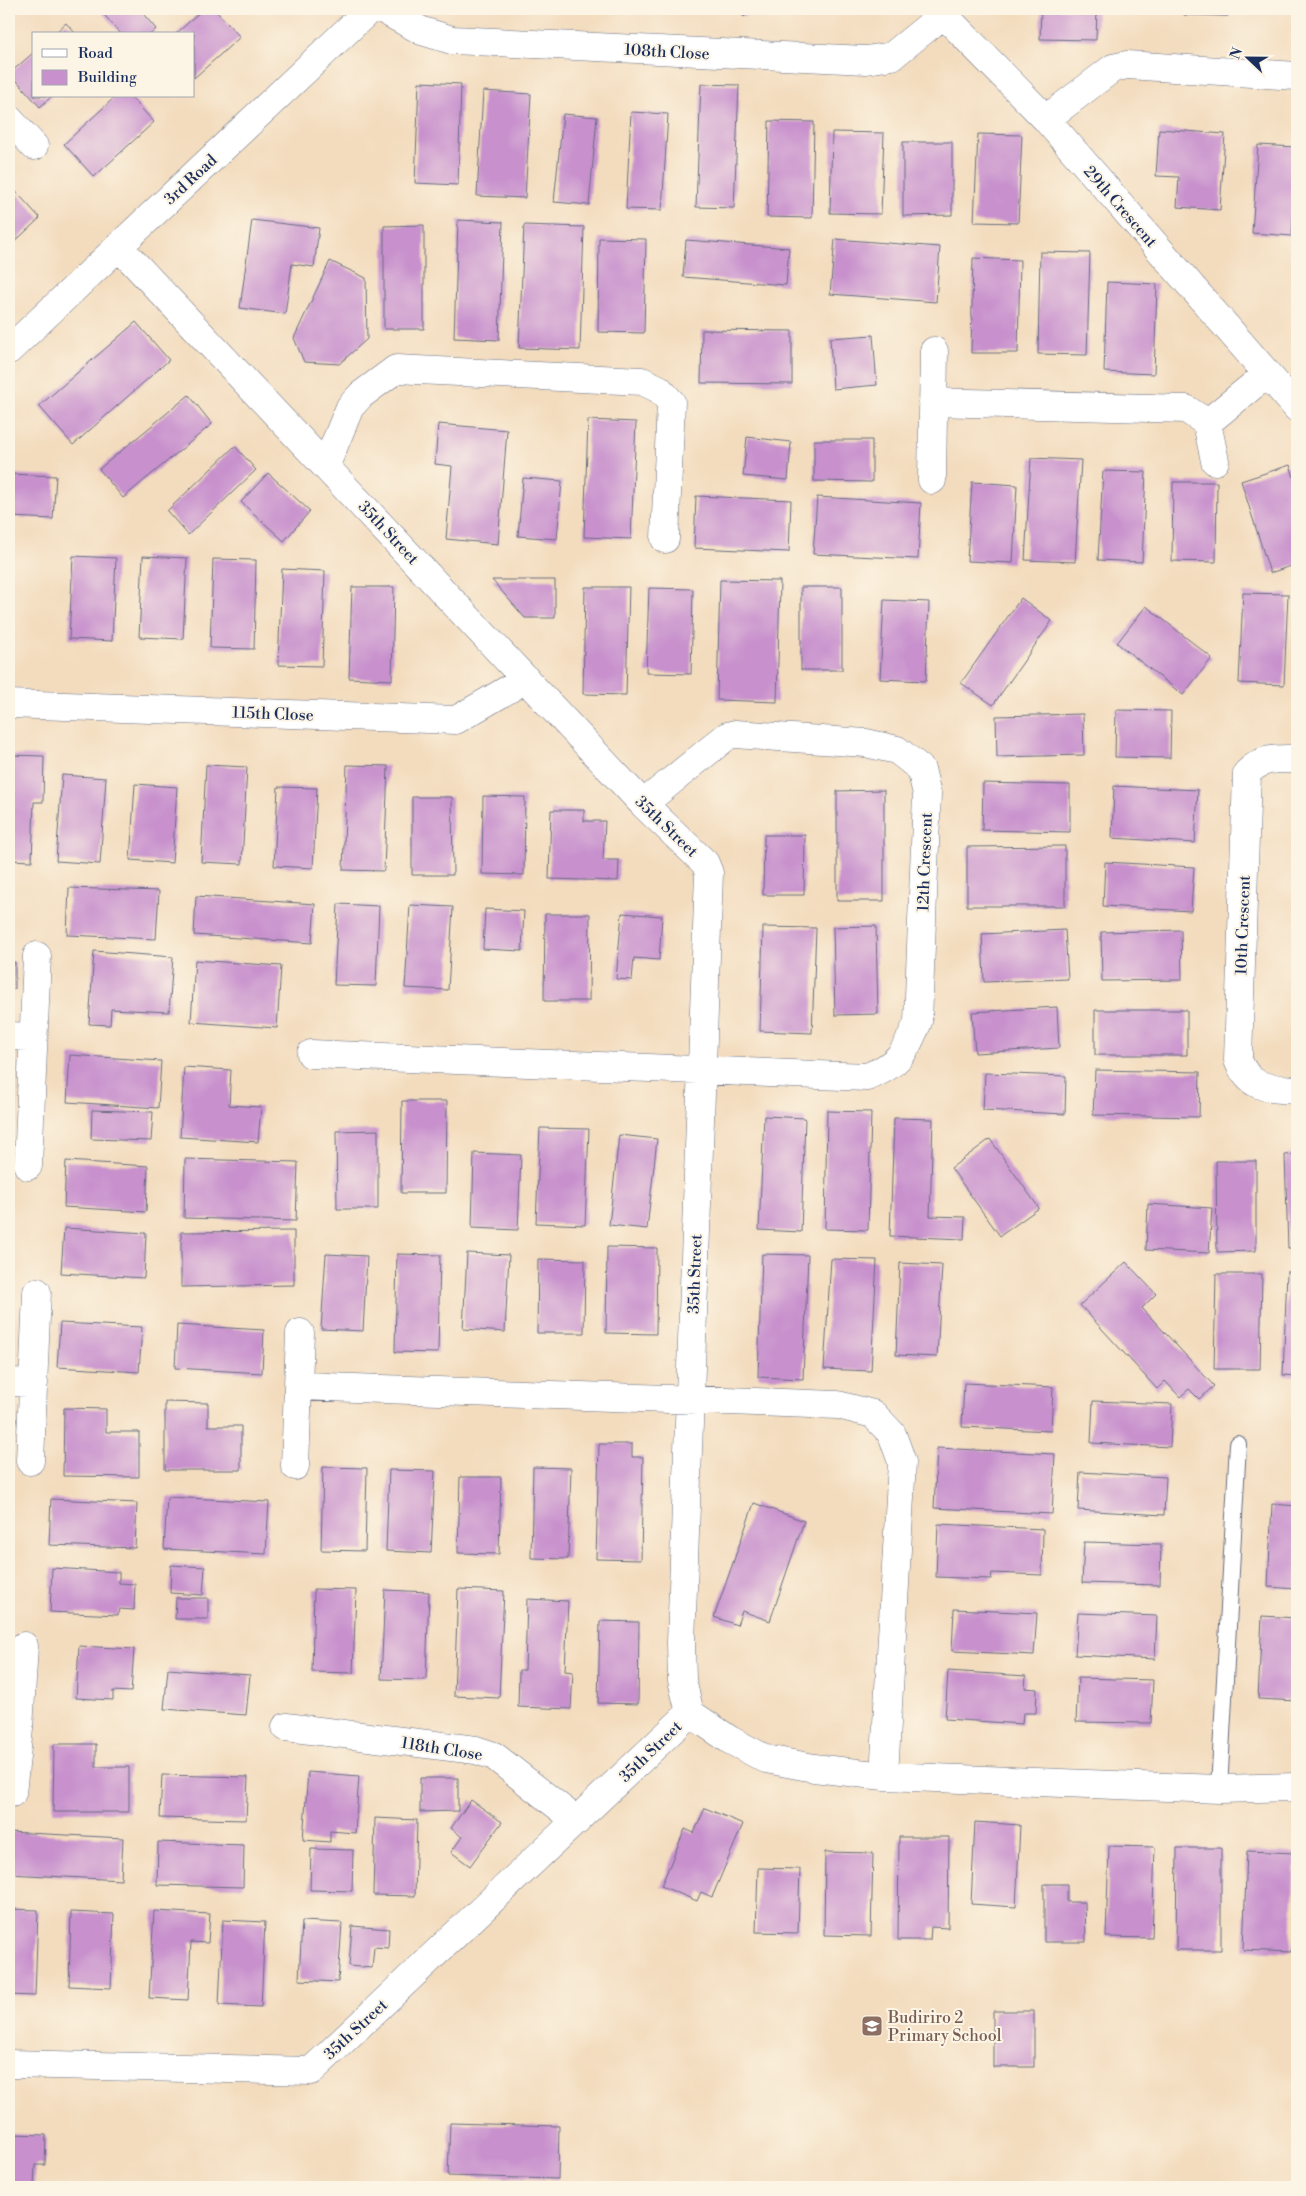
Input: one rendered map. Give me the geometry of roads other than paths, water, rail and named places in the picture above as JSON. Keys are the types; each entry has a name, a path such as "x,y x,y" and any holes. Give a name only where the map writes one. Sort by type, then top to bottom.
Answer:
{"street":[{"name":"3rd Road","path":"9,350 370,9"},
{"name":"108th Close","path":"382,9 422,31 452,40 866,60 892,56 941,12"},
{"name":"29th Crescent","path":"941,12 1046,120 1297,408"},
{"path":"1046,120 1112,68 1127,65 1297,76"},
{"path":"9,119 34,146"},
{"name":"35th Street","path":"9,2064 311,2071 690,1713 682,1680 681,1643 709,873 705,863 643,804 119,247"},
{"path":"932,480 934,351"},
{"path":"326,465 350,407 361,395 396,369 642,381 659,389 671,402 665,539"},
{"path":"1208,423 1267,374"},
{"path":"934,402 1186,409 1208,423 1215,461"},
{"name":"115th Close","path":"9,704 456,720 526,679"},
{"name":"12th Crescent","path":"312,1054 867,1077 888,1069 905,1051 918,1022 927,794 921,769 897,750 866,743 735,734 727,736 643,804"},
{"name":"10th Crescent","path":"1297,759 1270,760 1257,763 1247,773 1238,1060 1244,1073 1263,1088 1297,1090"},
{"path":"28,1166 22,1037 37,956"},
{"path":"30,1461 21,1382 37,1292"},
{"path":"295,1466 300,1334"},
{"path":"298,1386 838,1405 873,1414 892,1434 902,1462 884,1776"},
{"path":"12,1793 14,1729 24,1646"},
{"path":"690,1713 730,1740 766,1759 814,1768 884,1776 1219,1789 1297,1787"},
{"name":"118th Close","path":"286,1727 476,1750 494,1756 577,1821"}],"lane":[{"path":"1219,1789 1238,1444"}],"place":[{"name":"Budiriro 2 Primary School","path":"872,2026"}]}
